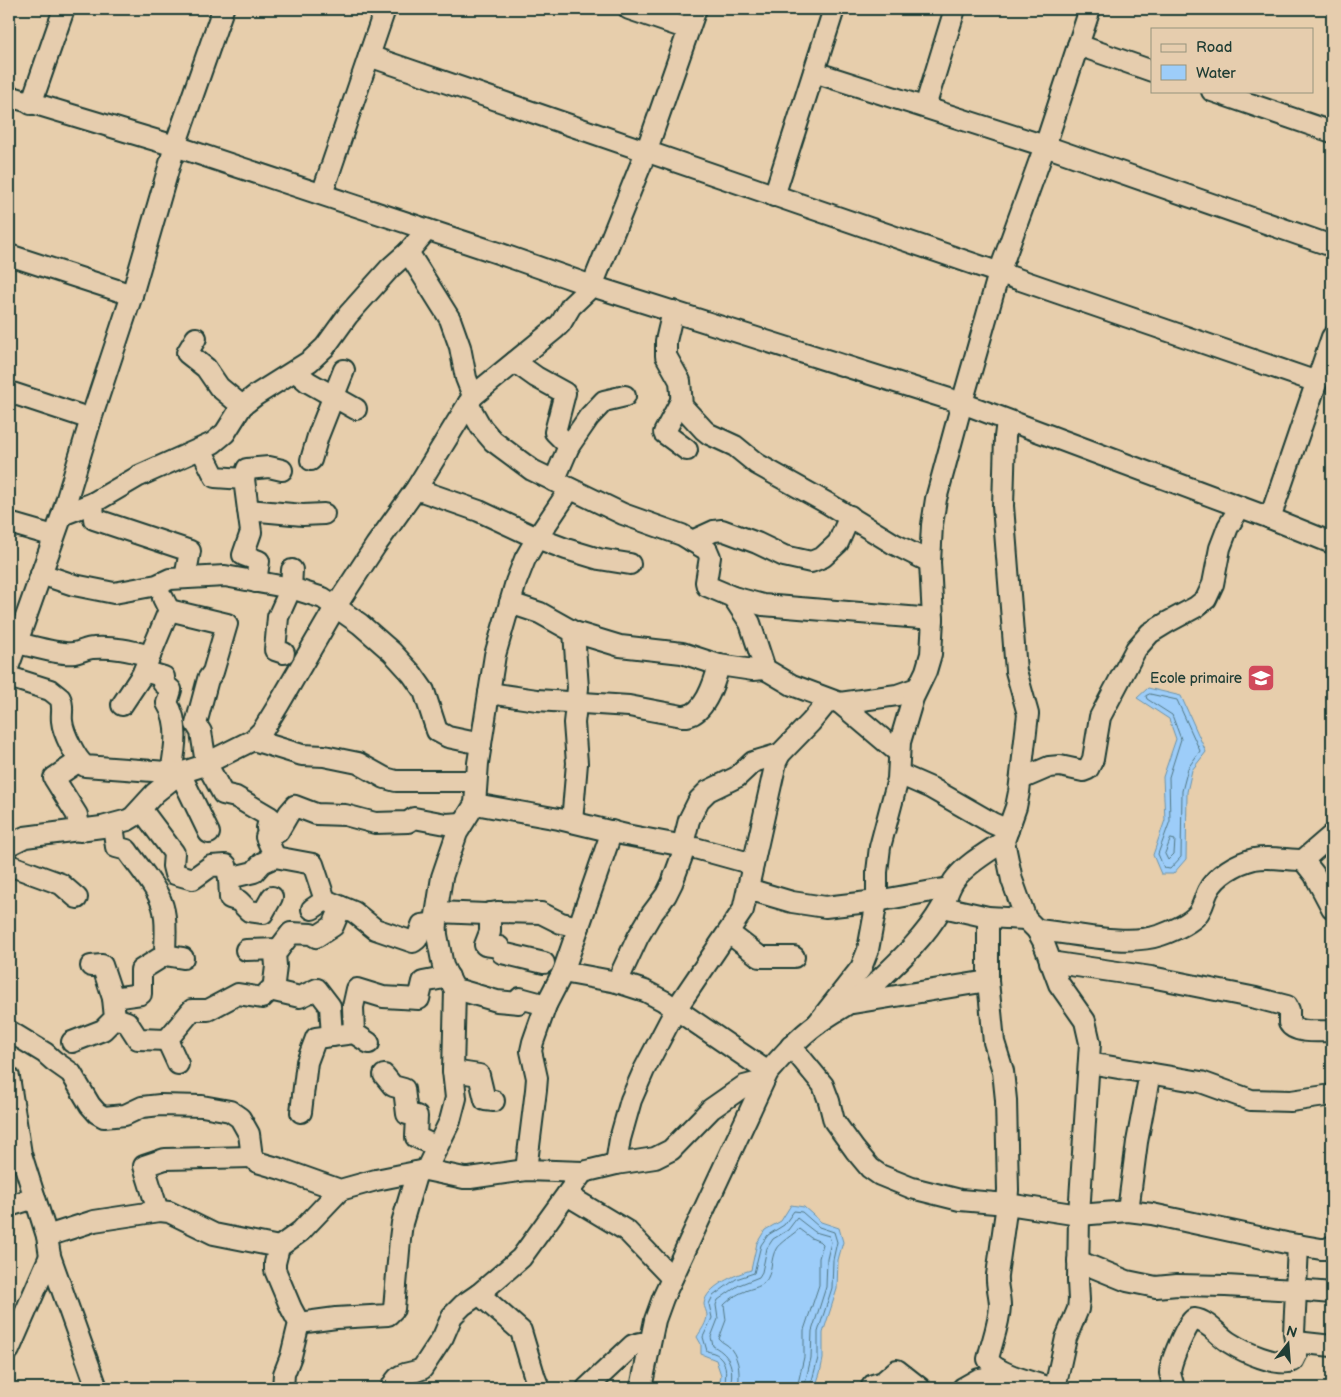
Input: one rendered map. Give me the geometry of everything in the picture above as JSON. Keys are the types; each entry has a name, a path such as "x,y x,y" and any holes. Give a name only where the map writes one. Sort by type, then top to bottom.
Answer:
{"street":[{"path":"31,104 64,9"},
{"path":"9,665 62,514 132,295 176,146 223,9"},
{"path":"322,194 385,9"},
{"path":"629,9 688,29"},
{"path":"9,677 50,690 60,698 63,706 63,726 79,761 85,766 175,772 206,763 253,740 262,730 292,683 336,606 416,489 471,400 555,329 571,306 592,286 646,152 696,9"},
{"path":"774,196 834,9"},
{"path":"925,107 955,9"},
{"path":"817,1024 861,968 868,950 877,901 877,872 880,847 898,774 898,752 904,724 931,654 933,619 930,562 932,525 936,499 1000,273 1045,146 1090,9"},
{"path":"1078,45 1151,71"},
{"path":"369,56 1317,382"},
{"path":"814,72 1045,146 1332,246"},
{"path":"1215,92 1332,132"},
{"path":"9,96 176,146 592,286 962,403 1332,543"},
{"path":"62,514 93,503 139,476 213,443 225,432 242,406 256,395 296,371 325,347 348,315 390,268 428,230"},
{"path":"408,252 450,319 460,346 471,400 481,427 493,440 532,470 623,514 668,529 707,550 710,554 706,585 733,597 763,605 933,619"},
{"path":"9,254 132,295"},
{"path":"673,311 666,356 680,381 682,406 709,434 734,446 757,464 850,516 900,548 930,562"},
{"path":"1270,518 1332,337"},
{"path":"196,338 187,352 206,368 219,387 242,406"},
{"path":"515,362 536,377 565,393 555,432 569,446"},
{"path":"312,460 318,436 344,370"},
{"path":"296,371 308,382 356,409"},
{"path":"9,392 91,419"},
{"path":"299,1323 336,1318 388,1315 394,1309 402,1222 422,1171 450,1121 456,1098 453,1072 452,984 443,966 437,918 442,877 452,846 462,823 475,804 476,781 495,655 522,567 562,485 569,446 588,417 604,400 625,396"},
{"path":"681,401 664,433 687,450"},
{"path":"1007,421 1004,506 1016,670 1028,714 1016,807 1006,835 1012,880 1031,924 1043,941 1059,984 1085,1021 1090,1043 1079,1215 1079,1300 1078,1309 1066,1338 1055,1388"},
{"path":"201,449 215,477 244,480"},
{"path":"256,582 259,561 244,555 251,532 244,480 247,469 269,467 282,470"},
{"path":"416,489 480,511 537,538 600,559 630,564"},
{"path":"93,503 94,519 190,551 185,578"},
{"path":"1021,779 1049,767 1060,766 1082,771 1088,769 1093,759 1100,717 1136,650 1150,633 1196,607 1206,599 1213,584 1220,548 1228,527 1240,507"},
{"path":"248,510 303,515 324,514"},
{"path":"692,541 714,531 722,530 757,543 784,556 811,562 823,557 838,543 850,516"},
{"path":"9,523 54,536"},
{"path":"41,574 114,593 185,578 225,576 256,582 292,579 336,606 378,639 412,674 424,691 437,730 448,737 481,744"},
{"path":"284,653 275,650 278,617 292,579"},
{"path":"122,705 147,663 169,610 158,585"},
{"path":"733,597 750,623 766,669"},
{"path":"510,603 546,616 574,632 620,646 682,653 719,664 753,670 766,669 792,685 834,702 898,752"},
{"path":"169,610 227,624 214,672 208,679 196,724 201,732 206,763 222,794 236,797 270,816 267,828 278,832 295,806 316,814 345,815 375,823 408,822 414,818 446,824 462,823"},
{"path":"572,822 576,788 574,729 578,678 574,632"},
{"path":"17,643 74,654 92,648 103,649 114,646 147,663 164,677 163,683 171,690 167,703 173,713 175,772 209,833"},
{"path":"489,693 537,700 629,706 690,716 696,712 707,697 713,686 719,664"},
{"path":"616,1164 622,1132 636,1086 676,1009 743,910 773,771 780,754 811,722 834,702 897,695 917,688"},
{"path":"253,740 302,755 324,756 358,763 385,778 396,781 476,781"},
{"path":"617,982 638,937 672,883 682,856 689,820 701,796 738,777 753,762 780,754"},
{"path":"79,761 54,778 77,815 80,831"},
{"path":"9,845 25,837 113,825 133,817 175,772"},
{"path":"898,774 931,788 992,823 1006,835"},
{"path":"475,804 572,822 683,846 753,864"},
{"path":"141,809 174,852 173,866 175,874 193,879 212,866 226,865 230,898 239,902 249,911 263,913 272,897"},
{"path":"113,825 116,847 127,850 144,876 155,888 164,911 174,957 141,970 141,994 113,998"},
{"path":"271,829 266,837 275,857"},
{"path":"526,1170 536,1090 536,1072 531,1051 546,1005 563,972 612,831"},
{"path":"641,1388 655,1320 672,1278 720,1179 765,1076 791,1046 817,1024 851,1003 876,984 932,922 962,871 1006,835"},
{"path":"748,889 792,902 815,906 946,898 988,917 1120,940 1138,940 1161,935 1196,916 1212,884 1217,878 1238,865 1259,859 1303,860 1332,836"},
{"path":"229,878 254,872 262,863 275,857 313,864 333,926 316,937 311,934 291,934 275,954 276,966 273,991"},
{"path":"1303,860 1314,874 1332,908"},
{"path":"9,865 62,884 76,898"},
{"path":"326,905 354,912 375,929 413,942 417,939 422,924 437,918 490,913 541,913 562,923 579,927"},
{"path":"490,913 490,932 486,944 499,947 502,953 544,963"},
{"path":"988,917 988,981 994,1042 1002,1071 1006,1100 1008,1204 996,1285 1000,1304 999,1317 988,1359 989,1363 998,1369 1051,1388"},
{"path":"729,933 760,957 794,957"},
{"path":"246,950 279,949"},
{"path":"1050,962 1151,977 1256,998 1287,1006 1289,1010 1289,1023 1294,1028 1302,1030 1332,1030"},
{"path":"91,966 102,965 113,998 115,1018"},
{"path":"563,972 617,982 646,990 676,1009 765,1076"},
{"path":"851,1003 988,981"},
{"path":"301,1112 307,1062 316,1038 332,1036 362,1038 353,1007 357,989 383,998 419,999 423,982 452,984 463,991 497,1001 519,1003 520,998 546,1005"},
{"path":"167,1040 192,1010 208,1010 238,994 262,998 270,990 300,997 317,989 330,1006 332,1036"},
{"path":"115,1018 127,1022 138,1039 167,1040"},
{"path":"72,1042 103,1030 115,1018"},
{"path":"9,1030 9,1035"},
{"path":"9,1030 46,1053 71,1072 90,1105 97,1113 104,1116 125,1115 142,1107 160,1105 202,1106 230,1110 240,1118 249,1134 252,1157 256,1162 340,1190"},
{"path":"167,1040 178,1064"},
{"path":"791,1046 823,1085 829,1101 832,1118 855,1150 875,1171 906,1186 960,1200 1008,1204 1079,1215 1128,1211 1152,1214 1298,1245 1321,1249 1327,1249 1332,1246"},
{"path":"1089,1063 1201,1082 1243,1098 1258,1100 1291,1101 1332,1095"},
{"path":"453,1072 479,1075 485,1100 494,1101"},
{"path":"1128,1211 1137,1142 1150,1073"},
{"path":"384,1075 393,1086 404,1089 407,1114 417,1116 416,1137 437,1147"},
{"path":"283,1388 284,1374 291,1356 299,1323 275,1270 279,1247 300,1231 340,1190 376,1180 422,1171 464,1178 526,1170 583,1172 616,1164 655,1158 671,1150 711,1109 744,1086 765,1076"},
{"path":"9,1077 21,1154 36,1198 49,1246 97,1388"},
{"path":"158,1211 144,1166 165,1159 252,1157"},
{"path":"391,1388 396,1378 400,1375 422,1370 443,1337 452,1316 462,1305 479,1294 520,1258 583,1172"},
{"path":"567,1196 627,1231 672,1278"},
{"path":"9,1206 36,1198"},
{"path":"9,1350 49,1246 94,1220 158,1211 169,1212 214,1234 279,1247"},
{"path":"1174,1388 1170,1373 1172,1362 1188,1326 1194,1319 1200,1320 1211,1327 1230,1343 1268,1360 1289,1363 1293,1361 1297,1353 1293,1322 1298,1245"},
{"path":"1078,1261 1127,1281 1156,1287 1177,1285 1216,1286 1332,1293"},
{"path":"479,1294 522,1331 539,1388"},
{"path":"1296,1342 1332,1346"},
{"path":"587,1388 634,1345 640,1343 649,1344"},
{"path":"963,1388 979,1380 996,1376 998,1369"},
{"path":"871,1388 873,1385 883,1382 898,1370 920,1388"}],"water":[{"path":"1148,688 1181,696 1206,752 1192,770 1187,792 1186,859 1173,874 1161,874 1153,855 1165,820 1163,777 1176,739 1169,719 1137,698"},
{"path":"791,1205 804,1207 821,1222 839,1228 843,1242 838,1260 837,1289 823,1333 823,1359 815,1388 719,1388 721,1375 716,1360 701,1354 701,1344 697,1337 707,1318 704,1304 706,1298 716,1286 738,1274 751,1270 757,1243 765,1230 781,1221"}],"place":[{"name":"Ecole primaire","path":"1261,678"}]}
